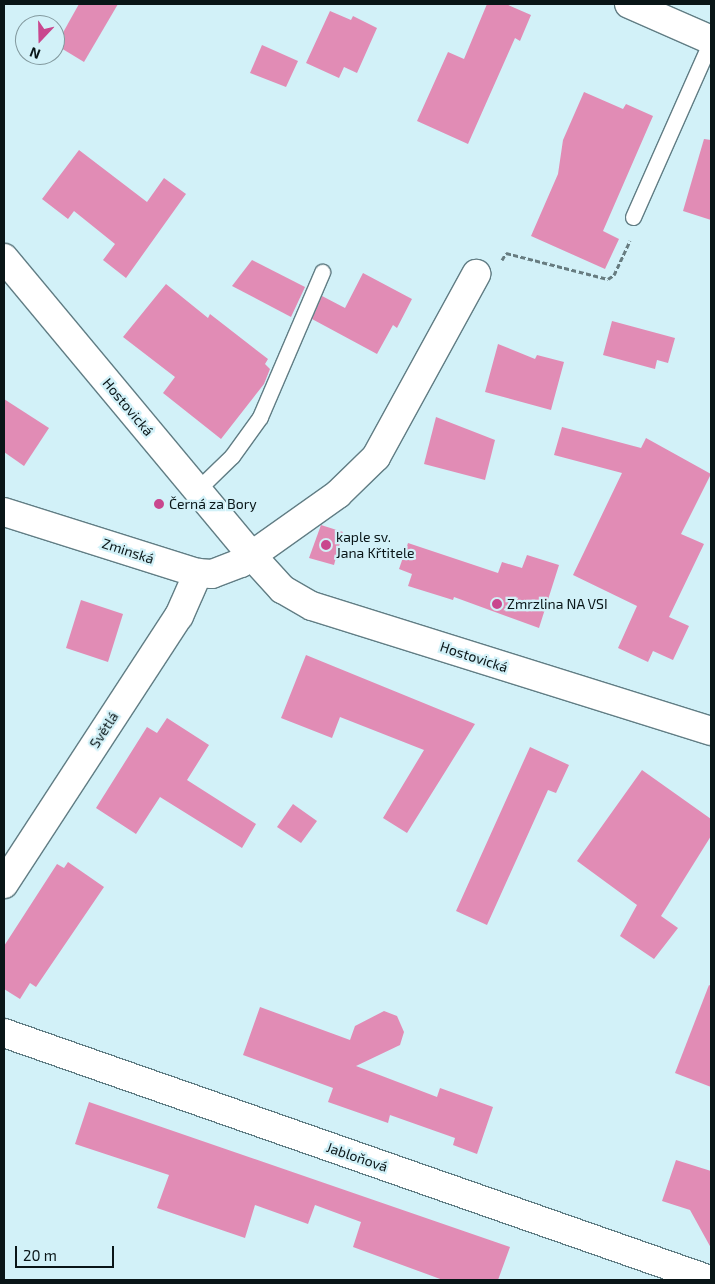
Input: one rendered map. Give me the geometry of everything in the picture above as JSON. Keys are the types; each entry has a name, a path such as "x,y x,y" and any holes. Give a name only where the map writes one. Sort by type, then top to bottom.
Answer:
{"street":[{"path":"629,4 711,40"},
{"name":"Hostovická","path":"4,258 252,556 282,589 312,606 711,731"},
{"path":"252,556 338,494 376,457 487,270"},
{"name":"Zminská","path":"4,512 198,573 212,574 228,570 252,556"},
{"name":"Světlá","path":"4,884 179,616 198,573"},
{"name":"Jabloňová","path":"4,1033 710,1280"}],"lane":[{"path":"633,216 711,40"},
{"path":"197,490 232,456 260,417 322,272"}],"path":[{"path":"487,270 506,253 608,279 616,270 636,227 633,216"}],"building":[{"path":"79,4 118,4 84,62 65,50 65,29"},
{"path":"487,4 506,4 531,15 520,41 515,38 468,144 417,121 448,52 464,59"},
{"path":"330,11 351,20 353,16 377,28 357,73 344,67 339,78 306,63"},
{"path":"262,45 298,61 286,87 250,73"},
{"path":"584,92 623,109 626,104 653,116 603,231 619,239 605,269 531,236 558,174 563,140"},
{"path":"704,139 711,140 711,220 683,211"},
{"path":"79,150 147,202 164,178 186,194 126,278 103,260 115,244 74,211 68,219 42,199"},
{"path":"252,260 305,287 291,317 232,286"},
{"path":"363,273 412,299 397,328 393,325 377,354 312,319 322,296 345,308"},
{"path":"166,284 208,318 210,314 268,359 265,364 270,369 264,384 221,439 163,393 175,377 123,337"},
{"path":"612,321 675,338 668,363 657,360 655,369 603,355"},
{"path":"498,344 535,359 537,355 564,362 551,410 485,392"},
{"path":"4,399 49,428 24,466 4,452"},
{"path":"436,417 495,440 485,480 424,464"},
{"path":"562,427 641,448 646,438 711,474 681,534 704,544 669,617 689,626 673,660 653,651 648,662 618,648 637,606 573,575 622,473 554,455"},
{"name":"kaple sv. Jana Křtitele","path":"321,525 343,532 334,565 309,558"},
{"path":"408,543 498,573 502,562 522,568 527,555 559,565 539,628 454,597 453,600 408,586 412,574 399,569"},
{"path":"81,600 123,614 108,662 66,648"},
{"path":"306,655 475,724 407,833 383,818 424,750 340,717 332,738 281,718"},
{"path":"167,718 209,745 187,780 256,824 242,848 160,797 136,834 96,808 147,727 157,733"},
{"path":"530,747 569,765 556,793 548,790 487,925 456,911"},
{"path":"642,770 711,819 711,836 661,916 678,928 654,959 620,936 637,905 577,861"},
{"path":"293,804 317,821 301,843 277,827"},
{"path":"68,862 104,887 36,987 30,983 20,999 4,989 4,946 57,864 64,868"},
{"path":"709,985 711,986 711,1087 675,1073"},
{"path":"260,1007 350,1040 355,1026 384,1011 397,1016 404,1032 400,1045 356,1066 437,1097 440,1088 493,1107 477,1154 453,1145 455,1138 390,1115 388,1123 328,1102 333,1088 243,1055"},
{"path":"89,1102 510,1247 498,1280 443,1280 353,1247 361,1222 315,1205 308,1224 255,1205 245,1238 157,1208 169,1175 75,1144"},
{"path":"676,1160 711,1171 711,1248 690,1210 662,1201"}],"place":[{"name":"Černá za Bory","path":"159,504"},
{"name":"kaple sv. Jana Křtitele","path":"326,545"},
{"name":"Zmrzlina NA VSI","path":"497,604"}]}
